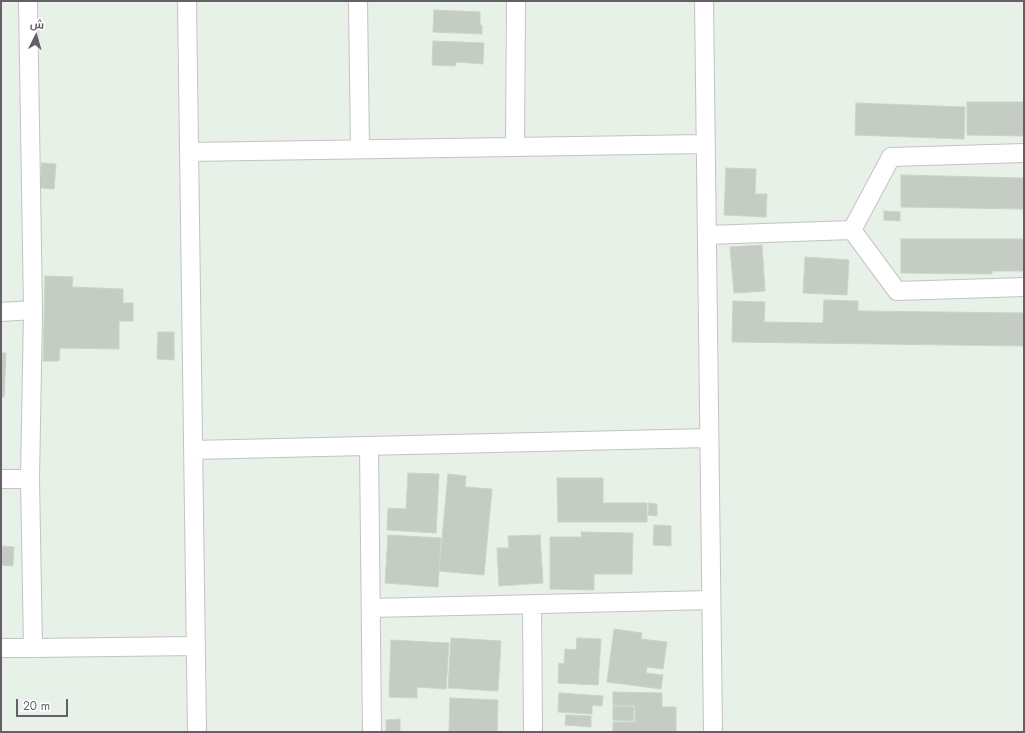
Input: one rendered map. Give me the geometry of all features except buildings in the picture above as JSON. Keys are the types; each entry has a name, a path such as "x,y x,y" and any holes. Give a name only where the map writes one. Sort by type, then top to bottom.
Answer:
{"street":[{"path":"28,1 33,310 30,479 33,648"},
{"path":"187,1 197,732"},
{"path":"358,1 360,149"},
{"path":"516,1 516,147"},
{"path":"704,1 713,732"},
{"path":"189,152 705,144"},
{"path":"852,230 891,157 1024,153"},
{"path":"706,236 852,230"},
{"path":"852,230 897,291 1024,287"},
{"path":"1,312 33,310"},
{"path":"193,450 709,438"},
{"path":"369,446 372,732"},
{"path":"1,479 30,479"},
{"path":"371,608 711,600"},
{"path":"532,604 533,732"},
{"path":"1,648 196,646"}]}
